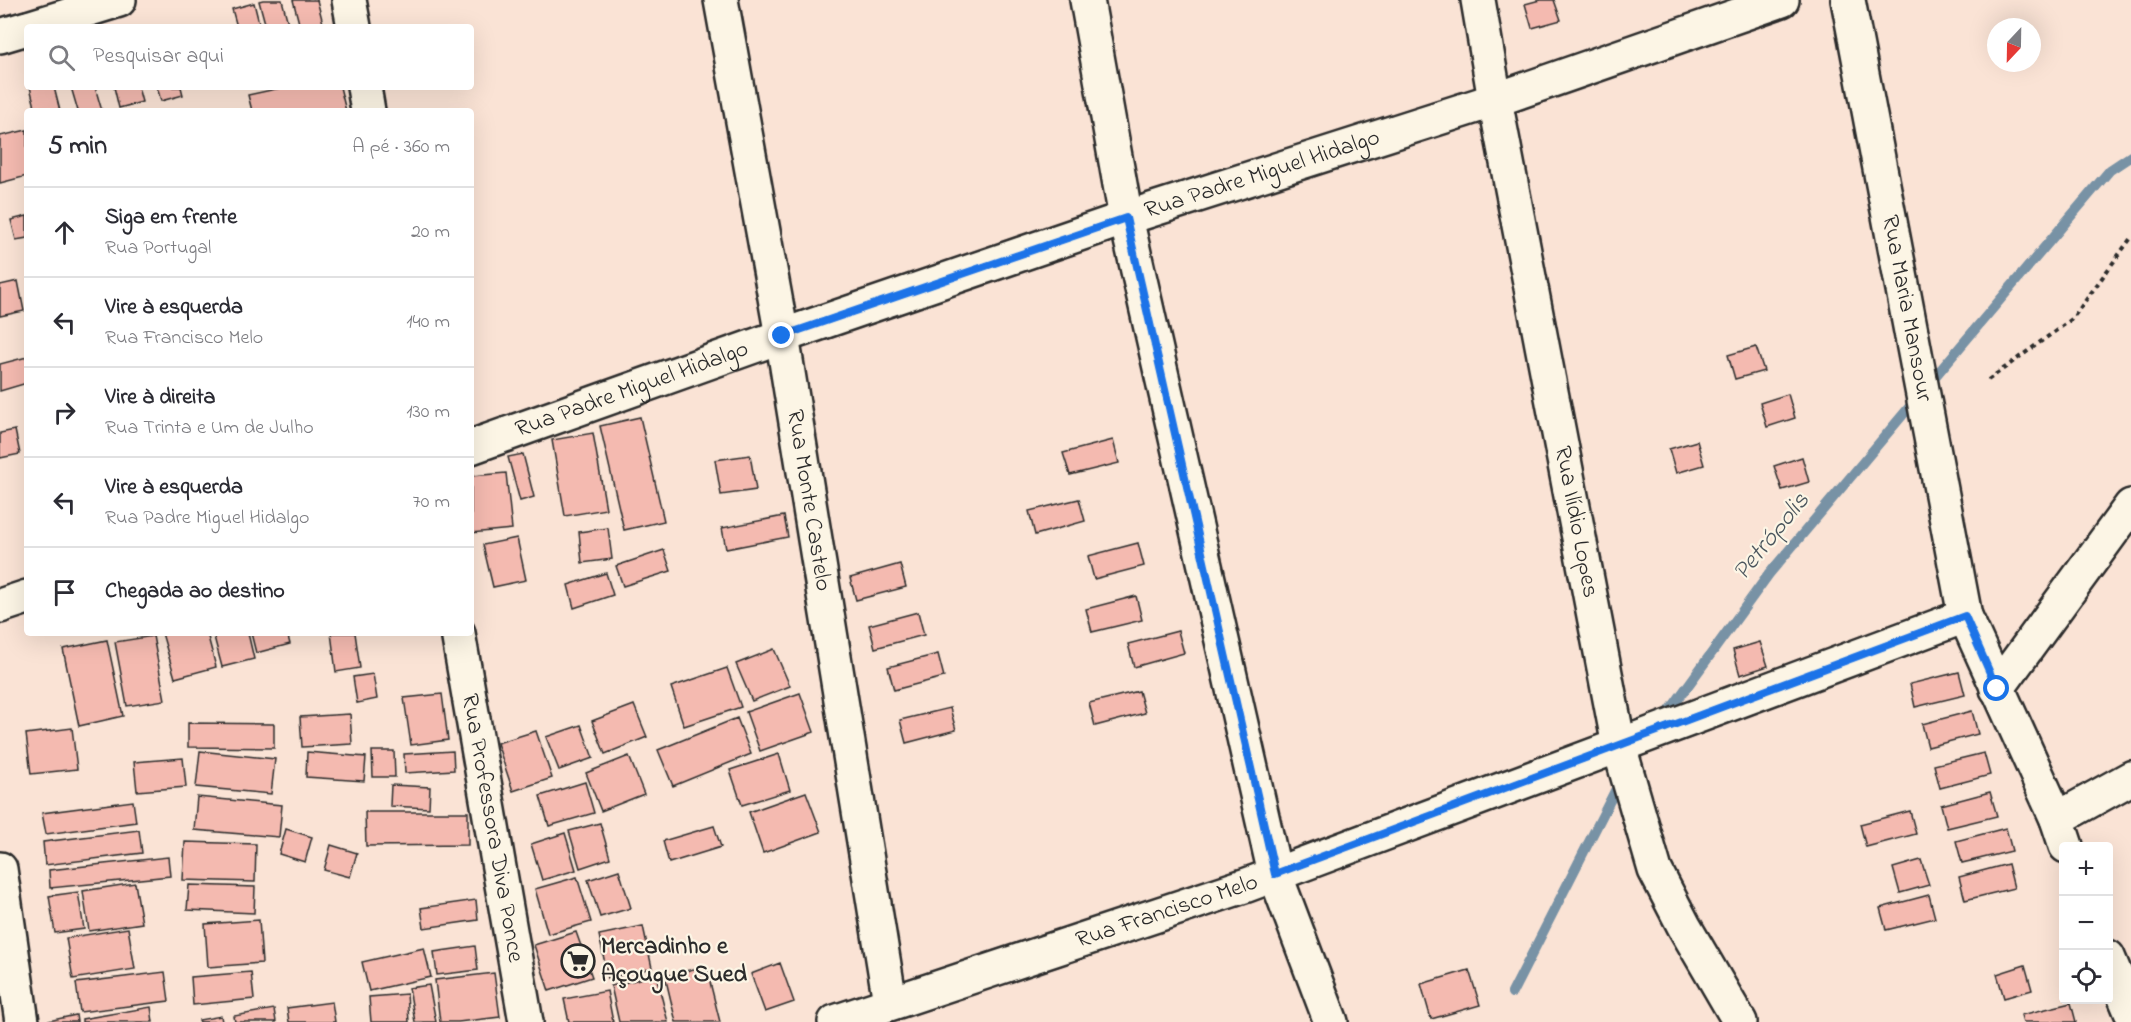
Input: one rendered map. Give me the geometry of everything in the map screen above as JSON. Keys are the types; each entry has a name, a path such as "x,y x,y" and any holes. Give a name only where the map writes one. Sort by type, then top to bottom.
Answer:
{"street":[{"path":"42,24 119,0"},
{"path":"349,0 353,24"},
{"name":"Rua Monte Castelo","path":"721,0 782,336 890,1002"},
{"path":"1087,0 1126,218 1275,874 1331,1022"},
{"name":"Rua Ilídio Lopes","path":"1478,0 1495,100 1619,746 1655,870 1684,926 1740,1022"},
{"name":"Rua Padre Miguel Hidalgo","path":"474,446 782,336 1126,218 1495,100 1782,0"},
{"name":"Rua Maria Mansour","path":"1848,0 1965,616 2061,833"},
{"path":"0,36 24,29"},
{"path":"364,90 368,108"},
{"path":"1997,689 2131,506"},
{"path":"0,606 24,598"},
{"name":"Rua Francisco Melo","path":"835,1022 1247,885 1965,616"},
{"name":"Rua Professora Diva Ponce","path":"459,636 526,1022"},
{"path":"2061,833 2131,778"},
{"path":"0,869 22,1022"},
{"path":"2113,967 2131,1012"}],"path":[{"path":"1988,380 2072,319 2131,238"}],"building":[{"path":"282,0 288,24 265,24 259,1"},
{"path":"293,0 317,0 323,24 299,24"},
{"path":"1540,0 1554,0 1561,20 1532,28 1525,4"},
{"path":"254,3 259,24 236,24 232,9"},
{"path":"31,90 55,90 59,108 35,108"},
{"path":"72,90 96,90 101,108 77,108"},
{"path":"115,90 139,90 142,102 119,108"},
{"path":"158,90 182,90 183,95 161,101"},
{"path":"271,90 341,90 345,108 251,108 248,95"},
{"path":"24,131 24,177 0,183 0,136"},
{"path":"24,217 24,239 16,240 11,220"},
{"path":"18,281 24,311 0,316 0,285"},
{"path":"1756,347 1764,371 1735,379 1728,355"},
{"path":"24,358 24,384 0,391 0,364"},
{"path":"1788,394 1795,418 1767,427 1760,403"},
{"path":"640,417 664,521 624,530 600,426"},
{"path":"15,430 20,454 0,458 0,433"},
{"path":"593,433 606,509 565,516 552,440"},
{"path":"1113,440 1119,463 1070,475 1063,453"},
{"path":"1697,441 1704,465 1676,473 1669,449"},
{"path":"523,454 534,497 520,501 508,457"},
{"path":"750,455 756,490 721,495 715,460"},
{"path":"1802,457 1809,482 1782,490 1774,466"},
{"path":"506,473 512,529 474,533 474,476"},
{"path":"1079,499 1085,521 1035,535 1029,511"},
{"path":"784,516 788,537 726,549 722,528"},
{"path":"608,528 612,559 582,563 579,532"},
{"path":"517,538 526,580 493,587 483,545"},
{"path":"1138,543 1144,566 1094,579 1088,556"},
{"path":"664,550 671,571 623,586 616,566"},
{"path":"900,564 906,587 856,600 850,578"},
{"path":"606,573 613,595 574,608 568,585"},
{"path":"1136,596 1142,620 1092,632 1086,609"},
{"path":"918,612 924,635 875,648 869,625"},
{"path":"1178,631 1184,653 1134,667 1128,644"},
{"path":"153,636 165,700 127,706 115,642"},
{"path":"163,636 208,636 216,667 175,678"},
{"path":"214,636 249,636 254,659 222,667"},
{"path":"252,636 288,636 290,644 256,653"},
{"path":"331,636 355,636 360,668 336,672"},
{"path":"107,640 123,716 79,726 63,649"},
{"path":"1760,642 1768,666 1740,675 1733,650"},
{"path":"774,649 790,686 752,701 736,664"},
{"path":"938,654 944,677 894,690 888,667"},
{"path":"727,668 741,707 684,726 671,687"},
{"path":"1959,672 1965,695 1915,707 1910,684"},
{"path":"373,674 377,699 357,703 353,677"},
{"path":"1139,691 1145,713 1095,726 1089,703"},
{"path":"800,693 814,732 760,751 746,712"},
{"path":"442,694 448,740 411,745 404,698"},
{"path":"634,705 647,737 605,754 592,721"},
{"path":"950,708 956,730 906,743 900,720"},
{"path":"1972,711 1978,734 1928,747 1922,724"},
{"path":"350,714 352,744 302,747 300,717"},
{"path":"737,718 751,754 673,786 658,750"},
{"path":"188,723 274,724 274,748 188,747"},
{"path":"581,725 593,758 559,770 546,737"},
{"path":"72,728 77,769 31,774 26,734"},
{"path":"536,731 552,778 513,791 497,743"},
{"path":"200,751 275,759 271,794 196,787"},
{"path":"372,751 394,751 395,777 373,777"},
{"path":"453,751 454,770 405,773 404,754"},
{"path":"307,752 366,757 364,781 306,777"},
{"path":"1984,753 1990,775 1940,788 1934,765"},
{"path":"779,754 790,790 742,805 730,770"},
{"path":"629,756 644,794 601,811 586,773"},
{"path":"183,758 186,787 137,791 134,762"},
{"path":"585,782 594,813 549,826 540,796"},
{"path":"391,785 430,787 429,808 390,806"},
{"path":"806,792 821,832 763,853 749,812"},
{"path":"1990,792 1997,816 1947,828 1941,805"},
{"path":"197,797 282,805 279,837 194,830"},
{"path":"133,801 136,822 46,834 42,813"},
{"path":"1910,811 1916,834 1866,847 1860,824"},
{"path":"365,812 468,812 468,845 366,846"},
{"path":"600,823 610,858 580,868 569,831"},
{"path":"714,826 721,847 669,863 663,841"},
{"path":"2006,828 2012,851 1962,863 1956,841"},
{"path":"286,829 312,837 305,862 279,854"},
{"path":"139,830 142,853 45,865 43,842"},
{"path":"565,833 576,870 542,880 531,844"},
{"path":"185,842 256,844 255,882 183,880"},
{"path":"331,845 357,853 350,877 324,870"},
{"path":"168,857 170,876 50,888 49,870"},
{"path":"1921,860 1929,885 1900,893 1893,868"},
{"path":"2008,864 2014,888 1965,900 1959,877"},
{"path":"619,870 631,908 600,917 588,880"},
{"path":"577,877 591,922 548,934 535,889"},
{"path":"135,883 142,923 89,931 83,891"},
{"path":"189,885 255,887 254,913 187,910"},
{"path":"78,892 84,929 55,933 49,896"},
{"path":"1929,895 1935,918 1886,930 1880,908"},
{"path":"476,900 478,920 424,928 421,908"},
{"path":"259,920 262,963 208,967 205,924"},
{"path":"643,926 652,968 608,978 599,935"},
{"path":"128,928 135,969 73,979 66,938"},
{"path":"576,932 592,977 549,991 534,945"},
{"path":"475,946 478,970 437,975 434,952"},
{"path":"424,948 431,977 369,991 362,962"},
{"path":"780,963 794,1002 765,1012 751,974"},
{"path":"2025,965 2032,990 2004,998 1997,974"},
{"path":"706,966 720,1022 676,1022 665,976"},
{"path":"1469,970 1480,1005 1431,1019 1421,984"},
{"path":"165,972 169,1001 80,1012 76,983"},
{"path":"251,972 254,999 193,1005 191,977"},
{"path":"494,973 500,1017 440,1022 435,980"},
{"path":"656,975 668,1022 619,1022 611,986"},
{"path":"429,985 436,1022 415,1022 409,988"},
{"path":"607,991 613,1022 569,1022 564,999"},
{"path":"407,994 409,1022 371,1022 369,997"},
{"path":"332,1002 335,1022 289,1022 287,1008"},
{"path":"2071,1004 2076,1022 2023,1022 2021,1015"},
{"path":"151,1007 153,1022 82,1022 82,1019"},
{"path":"274,1009 276,1022 235,1022 234,1016"},
{"path":"76,1015 77,1022 48,1022 48,1021"},
{"path":"221,1016 222,1022 200,1022 199,1020"}],"waterway":[{"name":"Petrópolis","path":"1927,386 2110,170 2131,156"},
{"name":"Petrópolis","path":"1663,720 1769,574 1917,398"},
{"name":"Petrópolis","path":"1512,993 1621,779"}],"place":[{"name":"Mercadinho e Açougue Sued","path":"578,961"}],"route":[{"path":"782,336 1126,218 1275,874 1965,616 1997,689"}]}
